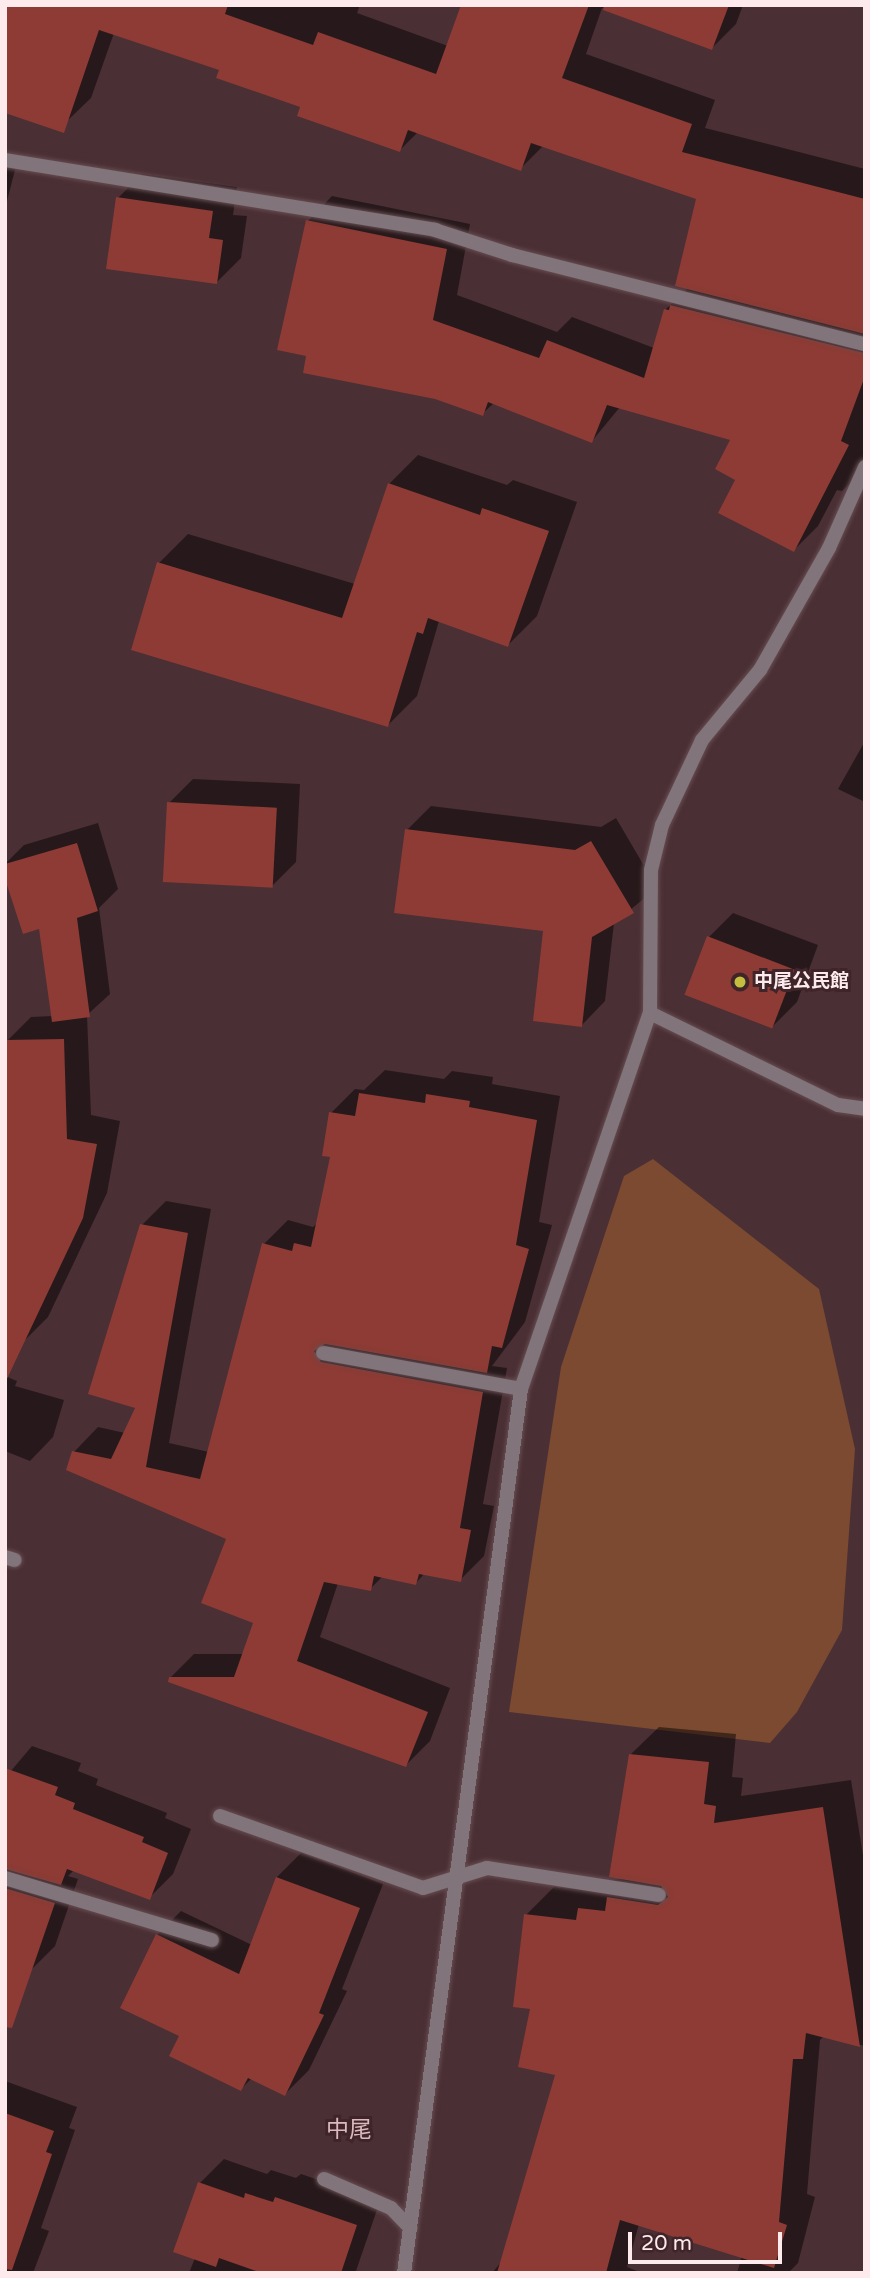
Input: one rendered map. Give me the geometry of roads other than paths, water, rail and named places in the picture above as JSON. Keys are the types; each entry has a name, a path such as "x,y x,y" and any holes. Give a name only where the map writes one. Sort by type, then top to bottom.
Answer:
{"street":[{"path":"5,160 435,230 512,255 865,344"},
{"path":"404,2273 520,1389 650,1013 651,870 662,825 702,740 760,670 829,548 865,467"},
{"path":"650,1013 838,1105 865,1110"},
{"path":"323,1353 520,1389"},
{"path":"220,1815 423,1888 457,1881 487,1868 659,1895"},
{"path":"5,1878 212,1940"},
{"path":"324,2179 391,2208 410,2228"}],"place":[{"name":"中尾公民館","path":"740,982"}],"district":[{"name":"中尾","path":"349,2130"}]}
